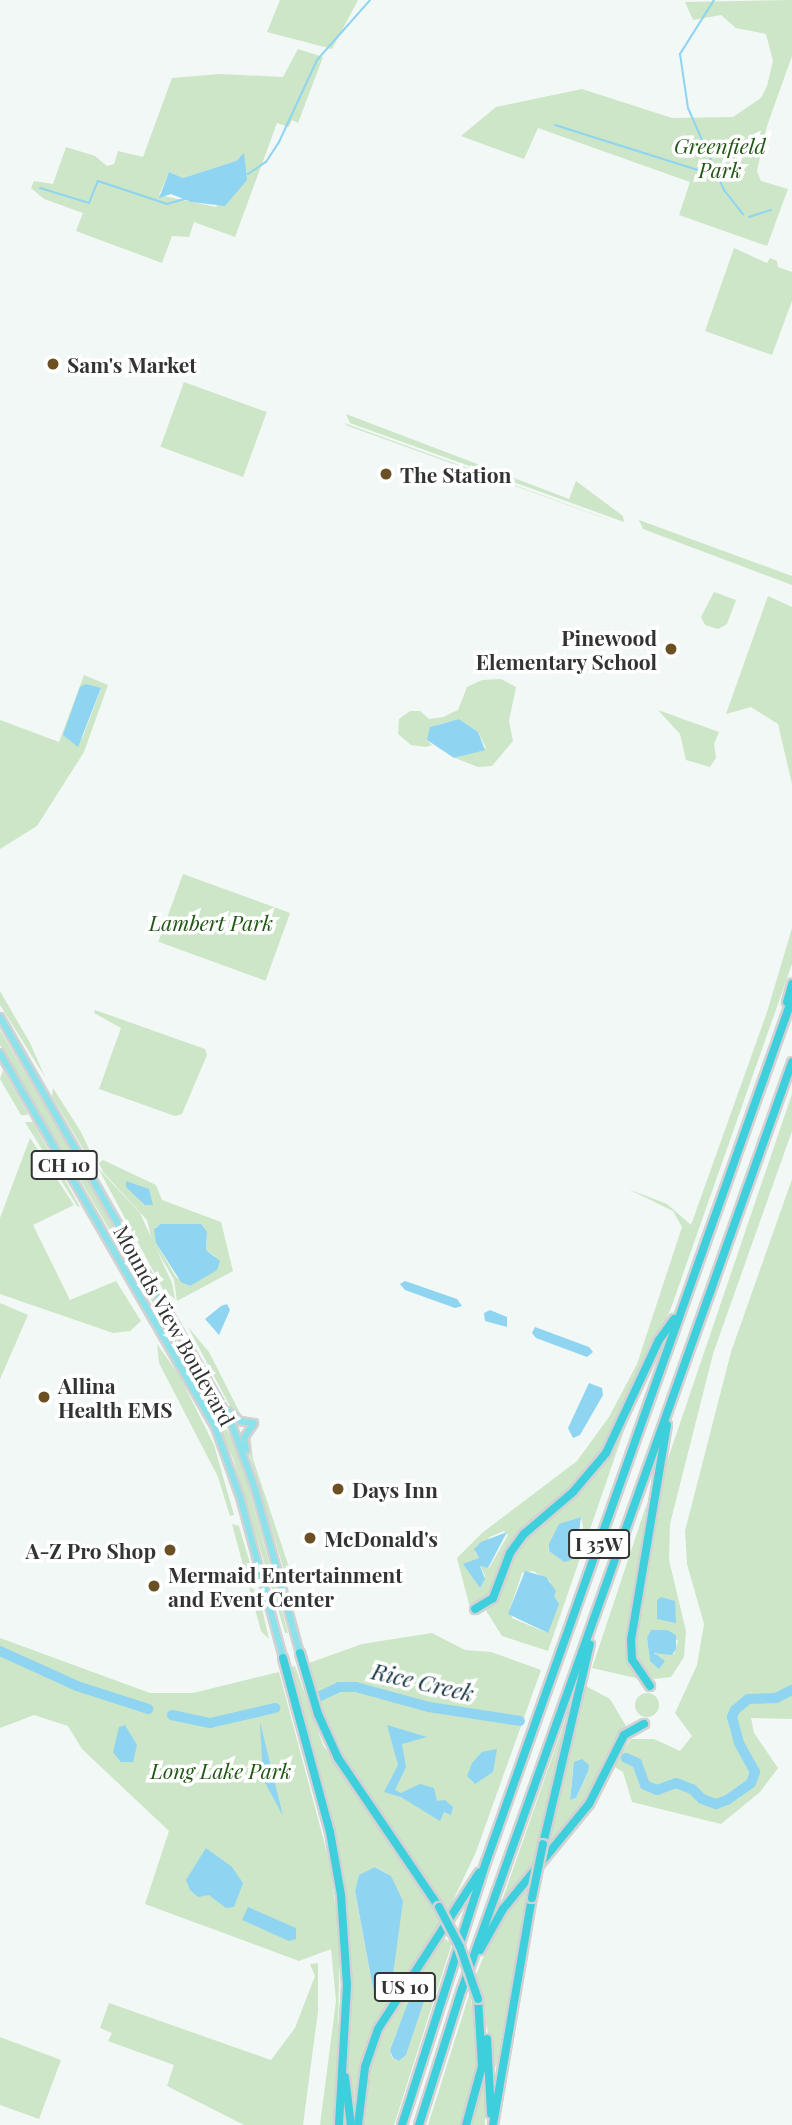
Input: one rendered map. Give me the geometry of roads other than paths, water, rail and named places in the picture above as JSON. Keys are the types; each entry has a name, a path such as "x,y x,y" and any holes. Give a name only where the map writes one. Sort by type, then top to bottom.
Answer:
{"highway":[{"path":"777,1040 792,984"},
{"name":"I 35W","path":"402,2125 486,1862 792,999"},
{"name":"I 35W","path":"419,2125 468,1971 792,1062"},
{"path":"475,1609 494,1598 517,1542 573,1492 606,1453 659,1340 680,1311"},
{"path":"650,1686 632,1659 631,1640 674,1394"},
{"path":"492,2125 543,1844 606,1584"},
{"path":"300,1653 318,1714 338,1758 439,1907 460,1948 478,1999 490,2063 492,2125"},
{"path":"283,1658 336,1864 347,1957 339,2125"},
{"path":"468,1971 503,1909 589,1804 624,1735 644,1724"},
{"name":"US 10","path":"358,2125 365,2067 378,2029 486,1862"},
{"path":"466,2125 482,2066 478,1999"},
{"path":"345,2025 351,2125"}],"main road":[{"name":"Mounds View Boulevard","path":"0,1017 219,1398 255,1489 300,1653"},
{"name":"Mounds View Boulevard","path":"0,1053 215,1427 235,1479 283,1658"},
{"path":"219,1398 236,1419 254,1423 244,1442 255,1489"}],"water":[{"path":"244,153 247,180 225,206 191,202 171,194 159,198 169,172 183,178 236,161"},
{"path":"86,684 101,688 78,747 63,735 80,687"},
{"path":"459,719 478,732 485,750 454,758 427,740 430,727"},
{"path":"126,1181 149,1189 153,1205 145,1205 126,1187"},
{"path":"161,1224 201,1224 207,1232 206,1250 220,1261 217,1270 190,1286 181,1282 156,1243 154,1229"},
{"path":"405,1281 457,1299 462,1306 455,1308 405,1290 400,1284"},
{"path":"227,1304 230,1310 219,1335 205,1319"},
{"path":"490,1310 507,1317 507,1327 485,1321 484,1313"},
{"path":"535,1327 589,1347 593,1352 587,1357 536,1338 532,1333"},
{"path":"589,1383 602,1388 603,1395 580,1435 573,1438 568,1428"},
{"path":"581,1517 577,1547 571,1560 564,1562 549,1551 549,1544 559,1524"},
{"path":"507,1532 488,1568 480,1566 485,1579 480,1588 463,1564 479,1558 474,1549 481,1542"},
{"path":"525,1571 546,1577 556,1591 554,1596 559,1604 548,1633 508,1614"},
{"path":"661,1597 675,1601 676,1623 657,1619 657,1600"},
{"path":"651,1630 667,1630 676,1635 676,1649 672,1655 654,1653 665,1661 659,1669 650,1661 647,1638"},
{"path":"260,1722 283,1816 263,1779"},
{"path":"125,1725 137,1745 133,1762 121,1762 113,1752 119,1727"},
{"path":"387,1725 427,1737 402,1744 406,1767 395,1790 401,1793 420,1784 434,1788 437,1801 445,1800 453,1807 451,1815 444,1812 440,1821 401,1797 384,1792 398,1765"},
{"path":"497,1749 493,1772 475,1784 467,1776 472,1763 482,1752"},
{"path":"582,1759 589,1765 588,1772 576,1798 570,1800 574,1762"},
{"path":"206,1848 232,1867 243,1883 234,1907 226,1908 209,1895 198,1897 190,1890 186,1880"},
{"path":"375,1867 391,1876 403,1901 392,1982 381,1994 373,1988 355,1891 359,1875"},
{"path":"248,1907 296,1928 296,1939 289,1941 242,1920"},
{"path":"433,1974 406,2055 399,2061 393,2058 390,2050 407,2005 428,1975"}],"waterway":[{"path":"248,174 266,162 279,142 317,60 370,0"},
{"path":"714,0 680,54 688,108 724,190 743,214"},
{"path":"555,125 720,177"},
{"path":"40,188 89,203 98,181 167,204 185,199"},
{"path":"749,217 771,210"},
{"name":"Rice Creek","path":"0,1651 77,1686 148,1709"},
{"name":"Rice Creek","path":"318,1697 339,1687 356,1687 429,1707 520,1721"},
{"name":"Rice Creek","path":"626,1758 637,1763 645,1785 657,1790 676,1783 692,1789 702,1799 716,1804 727,1800 751,1783 755,1772 739,1743 732,1717 735,1710 748,1699 776,1698 792,1690"},
{"name":"Rice Creek","path":"172,1715 210,1723 275,1708"}],"place":[{"name":"Sam's Market","path":"53,364"},
{"name":"The Station","path":"386,474"},
{"name":"Pinewood Elementary School","path":"671,649"},
{"name":"Allina Health EMS","path":"44,1397"},
{"name":"Days Inn","path":"338,1489"},
{"name":"McDonald's","path":"310,1538"},
{"name":"A-Z Pro Shop","path":"170,1550"},
{"name":"Mermaid Entertainment and Event Center","path":"154,1586"}],"park label":[{"name":"Greenfield Park","path":"720,157"},
{"name":"Lambert Park","path":"211,922"},
{"name":"Long Lake Park","path":"221,1770"}]}
